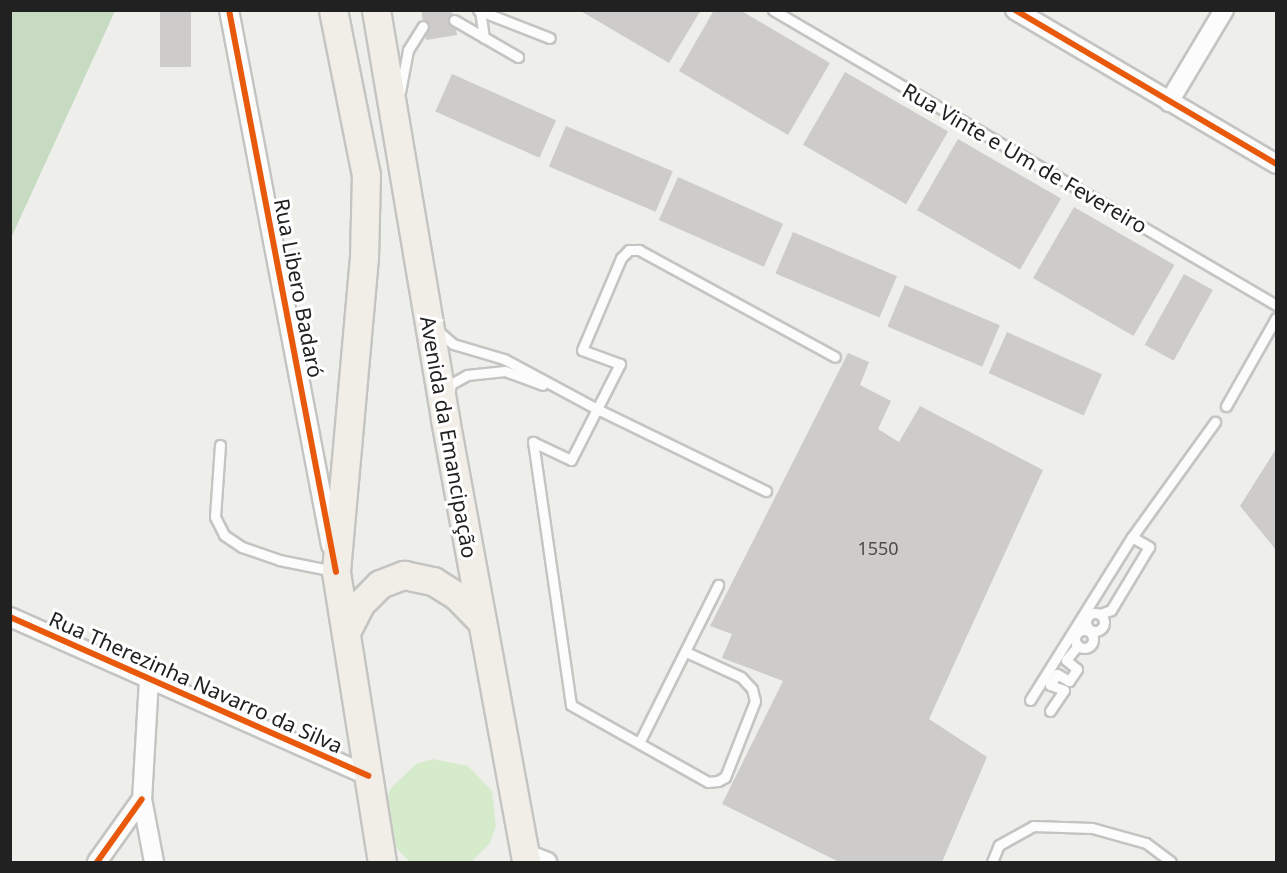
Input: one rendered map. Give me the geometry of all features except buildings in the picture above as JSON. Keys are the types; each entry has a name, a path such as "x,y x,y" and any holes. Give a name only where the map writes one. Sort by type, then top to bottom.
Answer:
{"main road":[{"path":"333,10 366,175 364,257 336,572 382,862"},
{"name":"Avenida da Emancipação","path":"376,10 445,419 482,622 532,859"},
{"path":"346,632 361,603 380,584 404,575 433,581 457,596 482,622"}],"street":[{"name":"Rua Libero Badaró","path":"229,10 336,572"},
{"path":"1015,10 1276,164"},
{"path":"1169,102 1224,10"},
{"name":"Rua Therezinha Navarro da Silva","path":"11,618 368,776"},
{"path":"149,679 142,799 154,862"},
{"path":"97,862 142,799"}],"lane":[{"name":"Rua Vinte e Um de Fevereiro","path":"773,10 1276,305"},
{"path":"484,38 480,11 550,38"},
{"path":"454,20 518,57"},
{"path":"400,154 400,87 408,50 423,26"},
{"path":"686,651 741,677 752,689 755,701 725,777 708,782 571,705 533,442 571,460 595,408 620,364 582,350 621,258 629,250 639,250 835,357"},
{"path":"425,303 437,331 453,344 504,359 595,408 766,491"},
{"path":"1226,406 1276,318"},
{"path":"445,419 451,384 466,375 505,372 572,396"},
{"path":"1030,700 1132,537 1215,422"},
{"path":"220,445 215,517 224,536 242,547 279,560 336,572"},
{"path":"1050,711 1064,690 1050,685 1057,674 1069,681 1077,669 1066,660 1078,645 1078,632 1089,631 1089,616 1111,610 1149,547 1132,537"},
{"path":"639,743 718,585"},
{"path":"992,862 999,845 1033,826 1092,828 1146,843 1171,862"}],"green space":[{"path":"10,11 115,11 11,238"},
{"path":"433,759 468,766 492,791 496,826 490,843 471,862 410,862 389,840 384,805 391,788 416,764"}],"cycle path":[{"path":"229,10 336,572"},
{"path":"1015,10 1276,164"},
{"path":"10,617 368,776"},
{"path":"97,862 142,799"}]}
